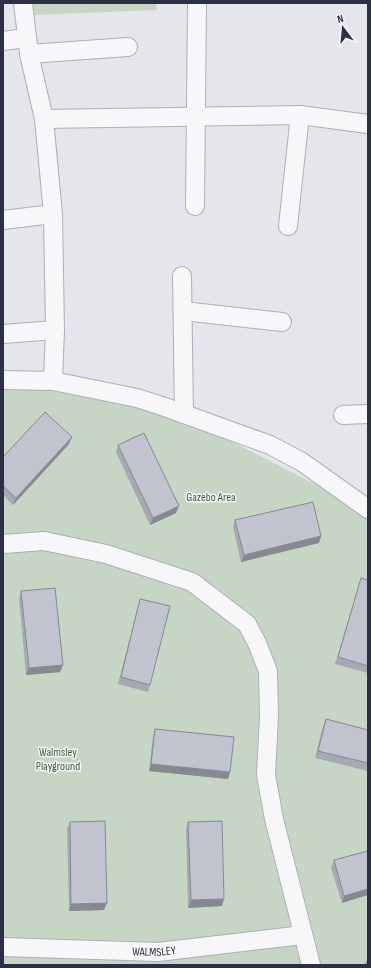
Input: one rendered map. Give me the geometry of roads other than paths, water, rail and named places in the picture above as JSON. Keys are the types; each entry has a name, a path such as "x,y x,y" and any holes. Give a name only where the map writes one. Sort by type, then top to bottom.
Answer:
{"street":[{"path":"23,3 28,46 44,119 53,214 55,330 53,381"},
{"path":"195,206 197,3"},
{"path":"3,41 28,46 128,47"},
{"path":"44,119 300,115 368,124"},
{"path":"288,226 300,115"},
{"path":"3,220 53,214"},
{"path":"182,276 184,311 184,414"},
{"path":"184,311 282,322"},
{"path":"3,334 55,330"},
{"path":"3,380 53,381 137,398 184,414 270,445 302,462 368,509"},
{"path":"343,415 368,414"},
{"path":"3,544 44,541 106,554 192,582 247,624 258,643 268,670 269,716 266,775 274,819 311,965"},
{"name":"WALMSLEY","path":"3,947 158,952 303,935"}],"park label":[{"name":"Gazebo Area","path":"211,497"},
{"name":"Walmsley Playground","path":"58,759"}]}
